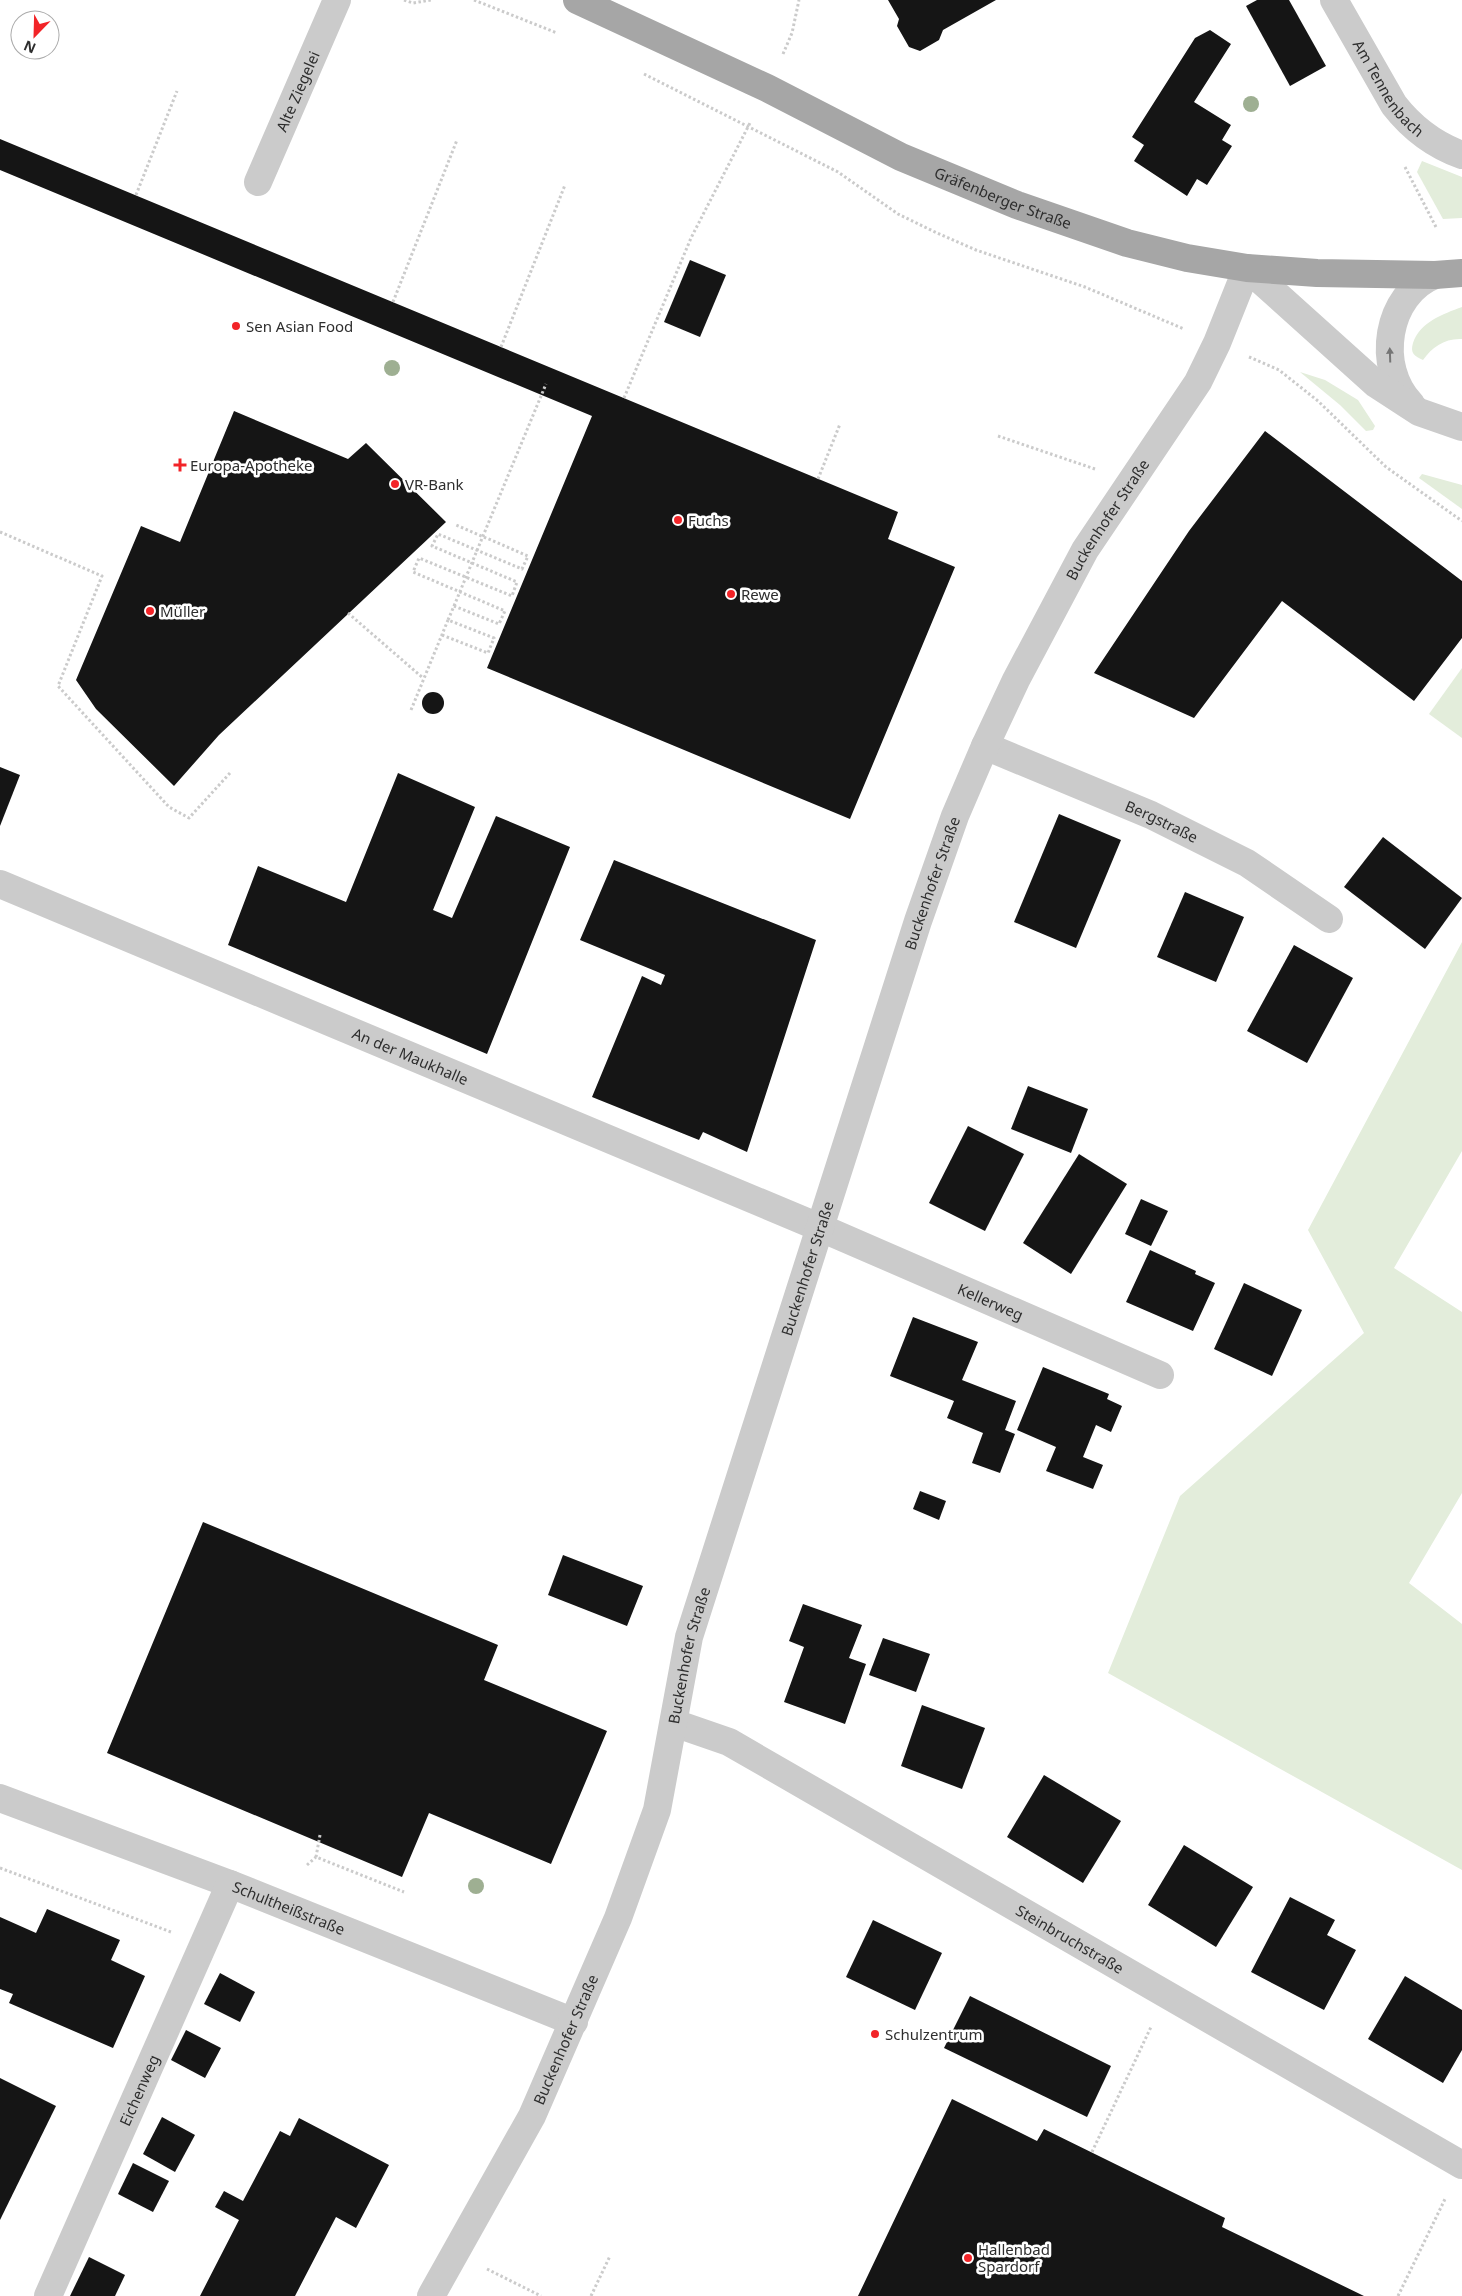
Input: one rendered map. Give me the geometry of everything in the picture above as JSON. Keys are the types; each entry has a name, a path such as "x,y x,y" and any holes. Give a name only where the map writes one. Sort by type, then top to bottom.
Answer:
{"main road":[{"name":"Gräfenberger Straße","path":"577,0 767,88 901,157 1017,205 1127,242 1188,258 1247,268 1318,273 1435,275 1462,273"}],"street":[{"name":"Alte Ziegelei","path":"258,182 337,0"},
{"name":"Am Tennenbach","path":"1334,0 1394,105 1404,118 1433,142 1462,155"},
{"name":"Buckenhofer Straße","path":"431,2296 532,2116 618,1918 657,1810 689,1637 918,921 955,816 984,746 1081,558 1198,382 1217,343 1247,268"},
{"path":"1247,268 1376,384 1419,412 1462,427"},
{"path":"1419,412 1404,397 1396,379 1390,363 1390,336 1404,297 1421,280 1435,275"},
{"name":"Bergstraße","path":"984,746 1151,815 1247,863 1329,919"},
{"name":"An der Maukhalle","path":"0,884 821,1228"},
{"name":"Kellerweg","path":"821,1228 1160,1375"},
{"name":"Steinbruchstraße","path":"674,1723 729,1742 1462,2165"},
{"name":"Schultheißstraße","path":"0,1798 230,1884 574,2022"},
{"name":"Eichenweg","path":"48,2296 230,1884"}],"path":[{"path":"404,0 413,3 431,0"},
{"path":"474,0 564,36"},
{"path":"787,45 792,34 799,0"},
{"path":"638,71 838,172 898,214 937,233 976,250 1085,287 1279,370 1318,401 1386,467 1462,521"},
{"path":"624,398 691,238 767,88"},
{"path":"136,195 177,91"},
{"path":"393,302 457,140"},
{"path":"501,347 565,185"},
{"path":"410,710 546,384"},
{"path":"818,479 840,424"},
{"path":"998,436 1131,482"},
{"path":"454,606 499,624 505,610 413,572 419,558 512,596 517,582 432,546 438,534 522,569 528,556 482,538 456,525"},
{"path":"0,532 102,576 58,686 168,807 189,818 230,773"},
{"path":"348,613 423,678"},
{"path":"442,634 488,653 491,646 494,638 448,620"},
{"path":"307,1866 316,1856 320,1835"},
{"path":"316,1856 404,1892"},
{"path":"0,1868 203,1944"},
{"path":"1092,2152 1166,1995"},
{"path":"1398,2296 1462,2165"},
{"path":"591,2296 610,2256"},
{"path":"520,2286 541,2296"}],"green space":[{"path":"1422,161 1462,177 1462,218 1443,219 1417,172"},
{"path":"1462,307 1462,339 1450,340 1440,344 1430,351 1423,360 1415,356 1412,352 1412,346 1421,329 1433,320"},
{"path":"1300,372 1325,380 1358,400 1375,426 1373,430 1366,431 1340,405"},
{"path":"1422,474 1462,485 1462,509 1419,478"},
{"path":"1462,668 1462,738 1429,714"},
{"path":"1462,942 1462,1151 1394,1268 1462,1312 1462,1493 1409,1583 1462,1624 1462,1870 1108,1673 1180,1496 1364,1333 1308,1230"}],"building":[{"path":"888,0 996,0 943,30 939,40 920,51 909,47 897,26 899,19"},
{"path":"1257,0 1289,0 1326,66 1290,86 1246,6"},
{"path":"1210,30 1231,44 1194,102 1231,125 1222,140 1232,146 1207,185 1197,179 1187,196 1134,161 1144,145 1132,137 1195,38"},
{"name":"Rewe","path":"0,139 898,512 888,539 955,567 850,819 487,668 592,416 0,170"},
{"path":"690,260 726,275 700,337 664,322"},
{"path":"234,411 348,459 366,443 446,522 219,735 174,786 96,709 76,680 141,526 180,542"},
{"path":"1265,431 1462,581 1462,638 1414,701 1282,601 1194,718 1094,673 1189,531"},
{"path":"433,692 441,695 444,703 441,711 433,714 425,711 422,703 425,695"},
{"path":"0,767 20,775 0,826"},
{"path":"398,773 475,807 433,910 452,918 496,816 570,847 487,1054 228,945 258,866 346,902"},
{"path":"1059,814 1121,840 1076,948 1014,922"},
{"path":"1383,837 1462,898 1425,949 1344,887"},
{"path":"614,860 816,940 747,1152 703,1132 699,1140 592,1097 642,976 661,985 665,975 580,940"},
{"path":"1185,892 1244,917 1216,982 1157,957"},
{"path":"1294,945 1353,978 1307,1063 1247,1031"},
{"path":"1028,1086 1088,1109 1071,1153 1011,1129"},
{"path":"968,1126 1024,1154 985,1231 929,1203"},
{"path":"1079,1154 1127,1184 1071,1274 1023,1243"},
{"path":"1141,1199 1168,1211 1151,1246 1125,1234"},
{"path":"1150,1250 1196,1271 1195,1274 1215,1283 1193,1331 1126,1302"},
{"path":"1244,1283 1302,1310 1272,1376 1214,1349"},
{"path":"913,1317 978,1342 962,1380 1016,1401 1005,1430 1015,1434 1000,1473 972,1463 983,1433 947,1418 954,1401 890,1376"},
{"path":"1043,1367 1109,1394 1107,1399 1122,1406 1111,1432 1096,1425 1083,1457 1103,1465 1093,1489 1046,1471 1056,1447 1017,1430"},
{"path":"920,1491 946,1501 939,1520 913,1509"},
{"path":"203,1522 498,1645 484,1680 607,1731 551,1864 429,1813 402,1877 107,1753"},
{"path":"563,1555 643,1586 627,1626 548,1595"},
{"path":"803,1604 862,1625 849,1658 866,1664 845,1724 784,1702 804,1647 789,1641"},
{"path":"883,1638 930,1654 916,1692 869,1675"},
{"path":"922,1705 985,1728 962,1789 901,1766"},
{"path":"1044,1775 1121,1821 1083,1883 1007,1837"},
{"path":"1184,1845 1253,1887 1216,1947 1148,1905"},
{"path":"1290,1897 1335,1920 1327,1935 1356,1950 1324,2010 1251,1972"},
{"path":"47,1909 120,1940 111,1960 145,1976 113,2048 9,2003 13,1994 0,1989 0,1917 36,1933"},
{"path":"873,1920 942,1953 915,2010 846,1977"},
{"path":"220,1973 255,1992 240,2022 204,2004"},
{"path":"1405,1976 1462,2010 1462,2050 1443,2083 1368,2039"},
{"path":"970,1996 1111,2066 1087,2117 944,2048"},
{"path":"186,2030 221,2048 205,2078 171,2060"},
{"path":"0,2078 56,2106 0,2220"},
{"path":"952,2099 1037,2141 1044,2129 1225,2218 1222,2227 1364,2296 858,2296"},
{"path":"162,2117 195,2135 175,2172 143,2154"},
{"path":"299,2118 389,2165 356,2228 336,2217 295,2296 200,2296 239,2220 215,2207 224,2191 243,2201 280,2131 290,2136"},
{"path":"133,2163 169,2181 153,2212 118,2194"},
{"path":"89,2257 125,2275 115,2296 70,2296"}],"place":[{"name":"Sen Asian Food","path":"236,326"},
{"name":"Europa-Apotheke","path":"180,465"},
{"name":"VR-Bank","path":"395,484"},
{"name":"Fuchs","path":"678,520"},
{"name":"Rewe","path":"731,594"},
{"name":"Müller","path":"150,611"},
{"name":"Schulzentrum","path":"875,2034"},
{"name":"Hallenbad Spardorf","path":"968,2258"}]}
